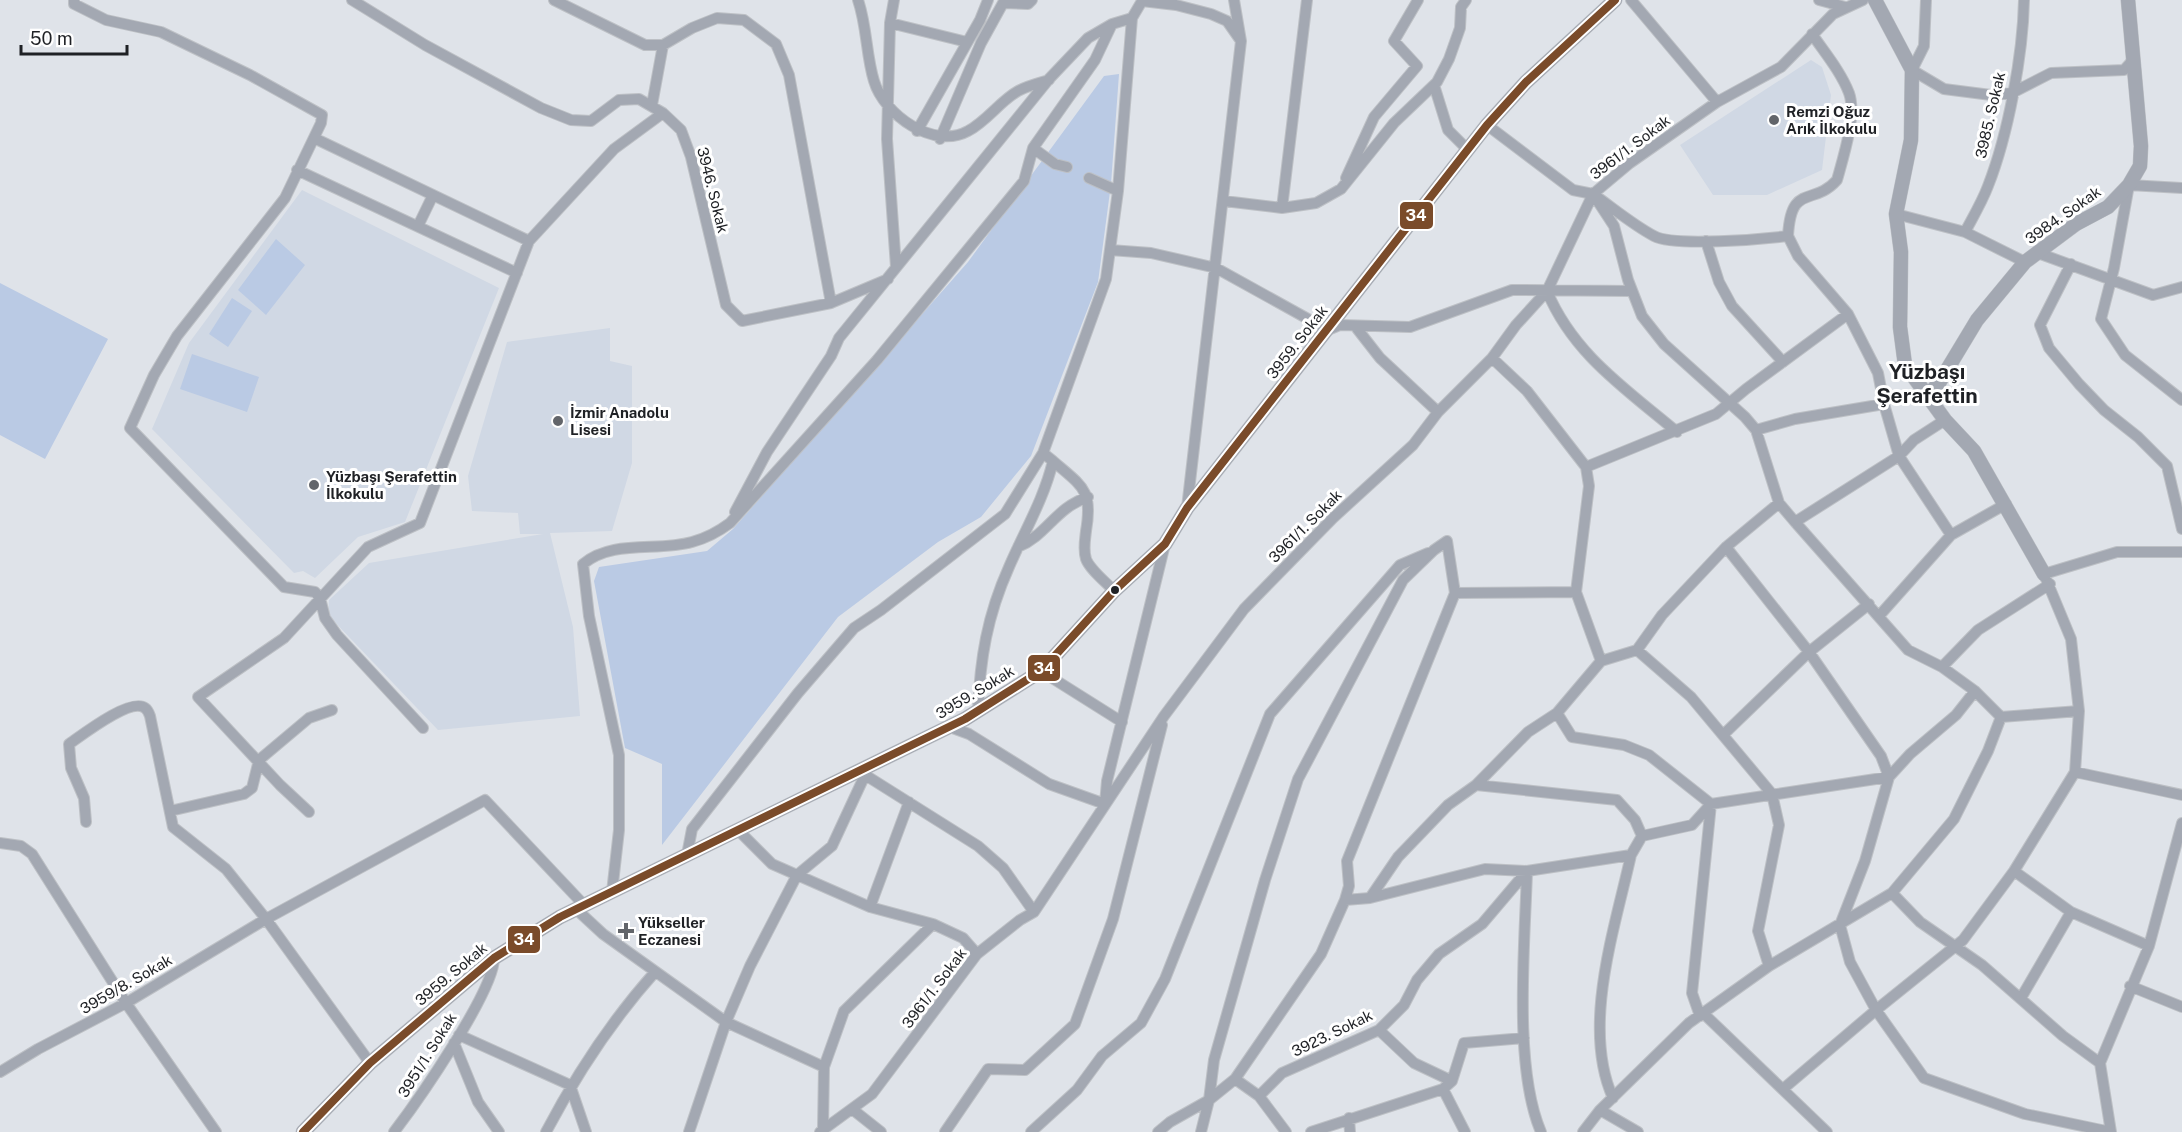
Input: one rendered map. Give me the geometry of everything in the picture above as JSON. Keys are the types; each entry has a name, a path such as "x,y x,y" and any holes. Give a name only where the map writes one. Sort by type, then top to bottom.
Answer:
{"street":[{"path":"74,0 74,4 106,20 161,32 250,75 322,115 314,138 285,198 177,336 154,375 130,428 284,586 315,592 320,598 325,618 338,635 423,728"},
{"name":"3946. Sokak","path":"352,0 435,50 541,108 572,120 591,121 619,100 639,99 652,105 681,130 691,157 726,305 742,321 831,303"},
{"path":"554,0 645,45 663,45 692,28 717,18 744,20 776,44 789,75 831,303 888,279"},
{"path":"858,0 864,17 874,83 890,107 917,130 940,138 968,132 1018,91 1050,79"},
{"path":"894,0 890,23 890,107 887,139 897,267"},
{"path":"917,130 988,0"},
{"path":"940,138 981,43 1003,3 1028,4 1032,0"},
{"path":"1187,508 1241,41 1234,0"},
{"path":"1282,208 1307,0"},
{"path":"1341,189 1374,117 1417,66 1394,41 1419,0"},
{"path":"1224,201 1282,208 1316,203 1341,189 1394,123 1434,85 1449,59 1460,28 1461,7 1466,0"},
{"name":"3959. Sokak","path":"303,1132 370,1063 494,958 580,907 738,830 863,773 950,727 1041,672 1114,591 1165,544 1187,508 1487,125 1526,82 1615,0"},
{"path":"1631,0 1717,102"},
{"path":"1819,0 1845,7"},
{"name":"3961/1. Sokak","path":"821,1130 872,1094 977,954 1020,920 1034,912 1164,716 1244,609 1333,518 1413,445 1438,412 1492,358 1516,325 1547,291 1593,194 1630,163 1717,102 1781,67 1833,14 1863,0"},
{"path":"1875,0 1912,70 1944,89 1991,95 2012,93 2050,73 2124,70 2133,60"},
{"path":"1783,1089 1876,1010 1958,946 2014,871 2074,772 2079,711 2071,639 2047,579 1974,451 1945,420 1905,365 1900,327 1901,252 1896,213 1911,140 1912,70 1924,46 1926,0"},
{"name":"3985. Sokak","path":"1965,232 1988,187 2012,93 2024,0"},
{"name":"3984. Sokak","path":"1927,396 1939,383 1977,320 2025,262 2076,224 2108,207 2129,185 2140,166 2141,146 2128,0"},
{"path":"687,855 693,829 798,693 854,628 881,610 1005,514 1043,453 1106,279 1118,191 1132,18 1142,1 1176,5 1211,14 1227,21 1241,41"},
{"path":"730,523 767,452 831,356 838,339 1050,79 1088,38 1112,24 1132,18"},
{"path":"890,23 967,42"},
{"path":"612,892 619,830 619,755 589,616 583,564 603,553 690,543 715,534 730,523 800,448 955,268 1024,181 1033,148 1095,60 1112,24"},
{"path":"1812,34 1842,77 1850,95 1851,115 1837,180 1830,188 1803,196 1795,204 1789,218 1788,236 1798,256 1848,314 1878,373 1899,456 1951,536"},
{"path":"652,105 663,45"},
{"path":"1434,85 1448,130 1468,150"},
{"path":"309,812 280,785 198,697 284,638 368,547 420,523 529,241 614,149 663,113"},
{"path":"1487,125 1573,190 1593,194 1657,238 1706,241 1758,240 1788,236"},
{"path":"314,138 529,241"},
{"path":"1033,148 1055,164 1067,167"},
{"path":"297,170 517,273"},
{"path":"1089,178 1118,191"},
{"path":"2182,188 2129,185 2101,319 2125,355 2182,400"},
{"path":"1593,194 1614,226 1632,291 1642,316 1664,344 1756,430 1779,503 1908,650 1942,668 1975,691 2001,717 2079,711"},
{"path":"418,226 433,195"},
{"path":"1896,213 1965,232 2025,262"},
{"path":"1706,241 1719,282 1732,306 1783,362"},
{"path":"1110,250 1151,253 1216,268 1328,330 1340,326 1410,327 1512,290 1632,291"},
{"path":"2038,253 2153,295 2182,287"},
{"path":"2071,264 2040,325 2049,348 2104,410 2138,437 2167,466 2182,529"},
{"path":"1547,291 1557,315 1575,342 1677,432"},
{"path":"1586,467 1677,432 1716,414 1746,389 1848,314"},
{"path":"1355,326 1380,358 1438,412"},
{"path":"1492,358 1527,391 1586,467 1589,486 1576,592 1601,661"},
{"path":"1756,430 1795,418 1884,404"},
{"path":"1795,522 1899,456 1914,440 1945,420"},
{"path":"1043,453 1077,482 1088,497 1090,506 1084,544 1087,561 1114,591"},
{"path":"978,711 980,663 989,619 1018,547 1048,484 1053,461"},
{"path":"1018,547 1032,541 1071,503 1088,497"},
{"path":"1371,898 1398,858 1448,805 1476,785 1528,732 1557,713 1601,661 1637,650 1662,615 1726,547 1779,503"},
{"path":"1879,616 1951,536 2006,504"},
{"path":"1158,1132 1170,1122 1209,1100 1235,1079 1321,954 1346,900 1347,861 1455,592 1447,541 1434,550 1403,580 1298,780 1264,880 1214,1060 1209,1100 1202,1132"},
{"path":"950,727 969,734 1049,784 1105,804 1107,781 1165,544"},
{"path":"1726,547 1809,652 1881,756 1889,777"},
{"path":"1031,1132 1077,1090 1102,1056 1141,1023 1165,978 1270,714 1400,565 1434,550"},
{"path":"1942,668 1978,630 2047,579 2117,552 2182,552"},
{"path":"1455,592 1576,592"},
{"path":"1723,735 1809,652 1869,604"},
{"path":"1637,650 1691,697 1772,794 1779,825 1758,931 1769,966"},
{"path":"1041,672 1122,722"},
{"path":"1975,691 1956,715 1910,754 1889,777 1865,861 1840,925 1850,962 1876,1010 1924,1078 2025,1114 2111,1132 2100,1063 2130,986 2149,946 2182,823"},
{"path":"86,822 80,783 71,768 69,744 124,709 138,705 145,708 150,716 173,827 226,869 266,919 370,1063"},
{"path":"170,811 244,794 252,788 259,760 309,718 332,710"},
{"path":"1557,713 1572,737 1624,745 1649,755 1711,804"},
{"path":"945,1132 988,1069 1025,1070 1075,1024 1113,919 1164,716"},
{"path":"1583,1132 1600,1110 1689,1023 1769,966 1892,893 1954,819 1988,751 2001,717"},
{"path":"2074,772 2182,795"},
{"path":"689,1132 726,1022 750,966 797,875 832,846 863,773 978,846 1003,868 1034,912"},
{"path":"1612,1098 1604,1077 1599,1050 1602,997 1631,855 1642,836 1692,825 1711,804 1889,777"},
{"path":"1476,785 1617,800 1635,820 1642,836"},
{"name":"3959/8. Sokak","path":"0,1072 38,1049 126,1003 266,919 485,800 580,907"},
{"path":"870,907 909,802"},
{"path":"1711,804 1692,993 1702,1015 1827,1132"},
{"path":"738,830 772,864 870,907 933,924 963,939 977,954"},
{"path":"0,843 21,846 32,854 126,1003 216,1132"},
{"path":"1346,900 1371,898 1485,869 1527,871 1631,855"},
{"path":"1527,871 1524,1038 1530,1093 1541,1132"},
{"name":"3923. Sokak","path":"1259,1096 1282,1073 1379,1030 1404,1005 1417,980 1439,954 1482,924 1527,871"},
{"path":"2014,871 2071,912 2149,946"},
{"path":"1892,893 1920,922 1958,946 2063,1036 2100,1063"},
{"path":"580,907 603,934 726,1022 824,1067"},
{"path":"2020,998 2071,912"},
{"path":"821,1130 824,1067 844,1011 933,924"},
{"name":"3951/1. Sokak","path":"394,1132 457,1039 490,978 494,958"},
{"path":"546,1132 570,1085 629,1002 655,972"},
{"path":"2130,986 2182,1007"},
{"path":"1379,1030 1414,1062 1452,1081"},
{"path":"1311,1132 1443,1089 1452,1081 1464,1043 1524,1038"},
{"path":"457,1039 570,1085 575,1092 586,1132"},
{"path":"457,1039 478,1102 499,1132"},
{"path":"1235,1079 1259,1096 1286,1132"},
{"path":"1443,1089 1465,1132"},
{"path":"852,1109 881,1132"},
{"path":"1600,1110 1638,1132"},
{"path":"1349,1118 1350,1132"}],"shaded area":[{"name":"Remzi Oğuz Arık İlkokulu","path":"1811,60 1822,67 1831,95 1822,170 1767,195 1713,195 1680,145"},
{"path":"1119,74 1111,184 1098,282 1031,456 981,517 938,542 838,617 662,845 662,764 625,748 594,581 599,567 707,551 733,529 968,262 1104,76"},
{"path":"302,190 499,288 405,522 358,537 315,578 303,571 294,573 152,429 189,343"},
{"path":"276,239 305,265 266,315 238,290"},
{"path":"0,283 108,339 45,459 0,435"},
{"path":"232,298 252,311 228,347 209,334"},
{"path":"610,328 610,361 632,366 632,463 612,531 550,533 573,627 580,716 438,730 328,615 329,600 369,563 543,534 520,534 518,513 472,511 468,476 507,342"},
{"path":"192,354 259,377 247,412 180,389"}],"transit line":[{"name":"34","path":"303,1132 370,1063 494,958 560,917 965,719 1041,671 1114,591 1165,544 1187,508 1487,125 1526,82 1615,0"}],"place":[{"name":"Remzi Oğuz Arık İlkokulu","path":"1774,120"},
{"name":"İzmir Anadolu Lisesi","path":"558,421"},
{"name":"Yüzbaşı Şerafettin İlkokulu","path":"314,485"},
{"name":"Yükseller Eczanesi","path":"626,931"}],"district":[{"name":"Yüzbaşı Şerafettin","path":"1927,383"}]}
